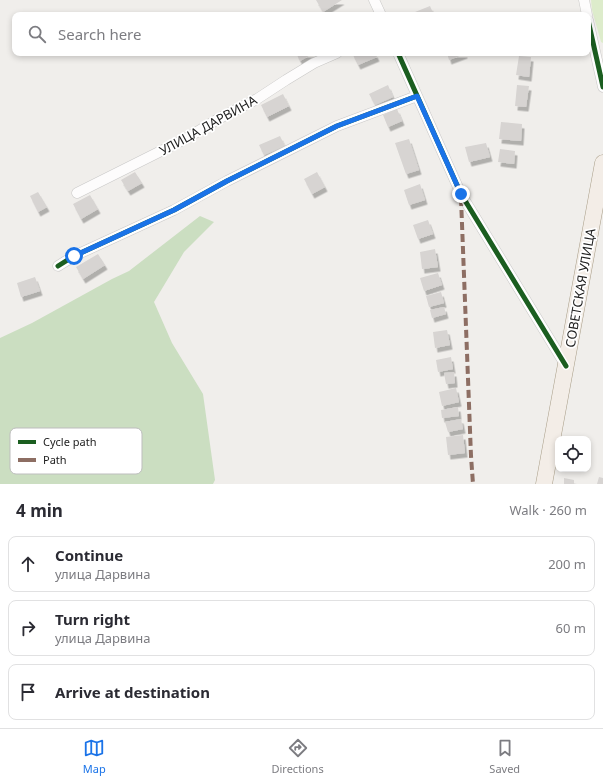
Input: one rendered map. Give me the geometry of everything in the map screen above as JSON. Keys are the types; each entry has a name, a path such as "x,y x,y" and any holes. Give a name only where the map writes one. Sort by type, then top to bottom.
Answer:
{"main road":[{"name":"СОВЕТСКАЯ УЛИЦА","path":"544,484 603,163"}],"street":[{"path":"374,0 379,12"},
{"path":"584,0 586,12"},
{"path":"591,34 603,88"},
{"name":"УЛИЦА ДАРВИНА","path":"77,193 187,138 218,119 257,99 314,63 330,56"},
{"path":"399,56 461,194 566,366"},
{"path":"58,266 74,256 174,210 227,181 337,126 417,96"}],"green space":[{"path":"591,0 603,0 603,43 601,42 592,10"},
{"path":"200,216 214,222 184,252 154,302 172,343 203,394 215,480 213,484 0,484 0,338 32,323 129,271"}],"building":[{"path":"316,0 342,0 323,12"},
{"path":"430,6 433,12 415,12"},
{"path":"298,56 309,56 300,61"},
{"path":"354,56 377,57 358,65"},
{"path":"448,56 460,56 449,60"},
{"path":"519,56 531,57 529,77 516,75"},
{"path":"388,85 393,97 375,105 369,94"},
{"path":"517,85 529,86 526,107 515,106"},
{"path":"283,94 289,106 267,117 261,105"},
{"path":"397,109 402,121 388,127 383,115"},
{"path":"501,122 522,124 521,141 499,139"},
{"path":"280,136 285,146 264,155 259,145"},
{"path":"409,139 419,170 406,174 395,143"},
{"path":"486,143 490,157 469,162 465,147"},
{"path":"500,149 515,151 514,164 498,162"},
{"path":"135,172 142,183 128,191 121,180"},
{"path":"317,172 325,187 312,194 304,179"},
{"path":"420,184 425,200 409,205 404,190"},
{"path":"38,192 47,207 38,212 30,196"},
{"path":"90,195 98,209 81,219 73,204"},
{"path":"428,220 433,234 418,239 413,225"},
{"path":"435,249 438,267 422,269 420,252"},
{"path":"98,254 105,265 83,279 76,267"},
{"path":"438,273 442,285 424,291 420,278"},
{"path":"35,277 40,291 21,297 17,283"},
{"path":"441,292 444,303 429,307 426,296"},
{"path":"444,307 446,314 432,318 430,310"},
{"path":"447,330 450,345 435,348 433,332"},
{"path":"451,357 453,369 438,372 436,360"},
{"path":"454,372 455,383 446,384 444,373"},
{"path":"456,388 459,402 442,406 439,392"},
{"path":"458,407 459,416 442,418 441,410"},
{"path":"461,419 463,429 448,432 445,422"},
{"path":"463,435 465,453 448,455 446,437"},
{"path":"599,477 603,478 603,484 597,484"},
{"path":"564,478 574,480 574,484 564,484"}],"marked path":[{"path":"461,198 473,484"}],"cycle path":[{"path":"591,33 603,87"},
{"path":"399,56 461,194 566,366"},
{"path":"58,266 74,256 174,210 227,181 337,126 417,96"}],"route":[{"path":"74,256 174,210 285,151 337,126 417,96 461,194"}]}
